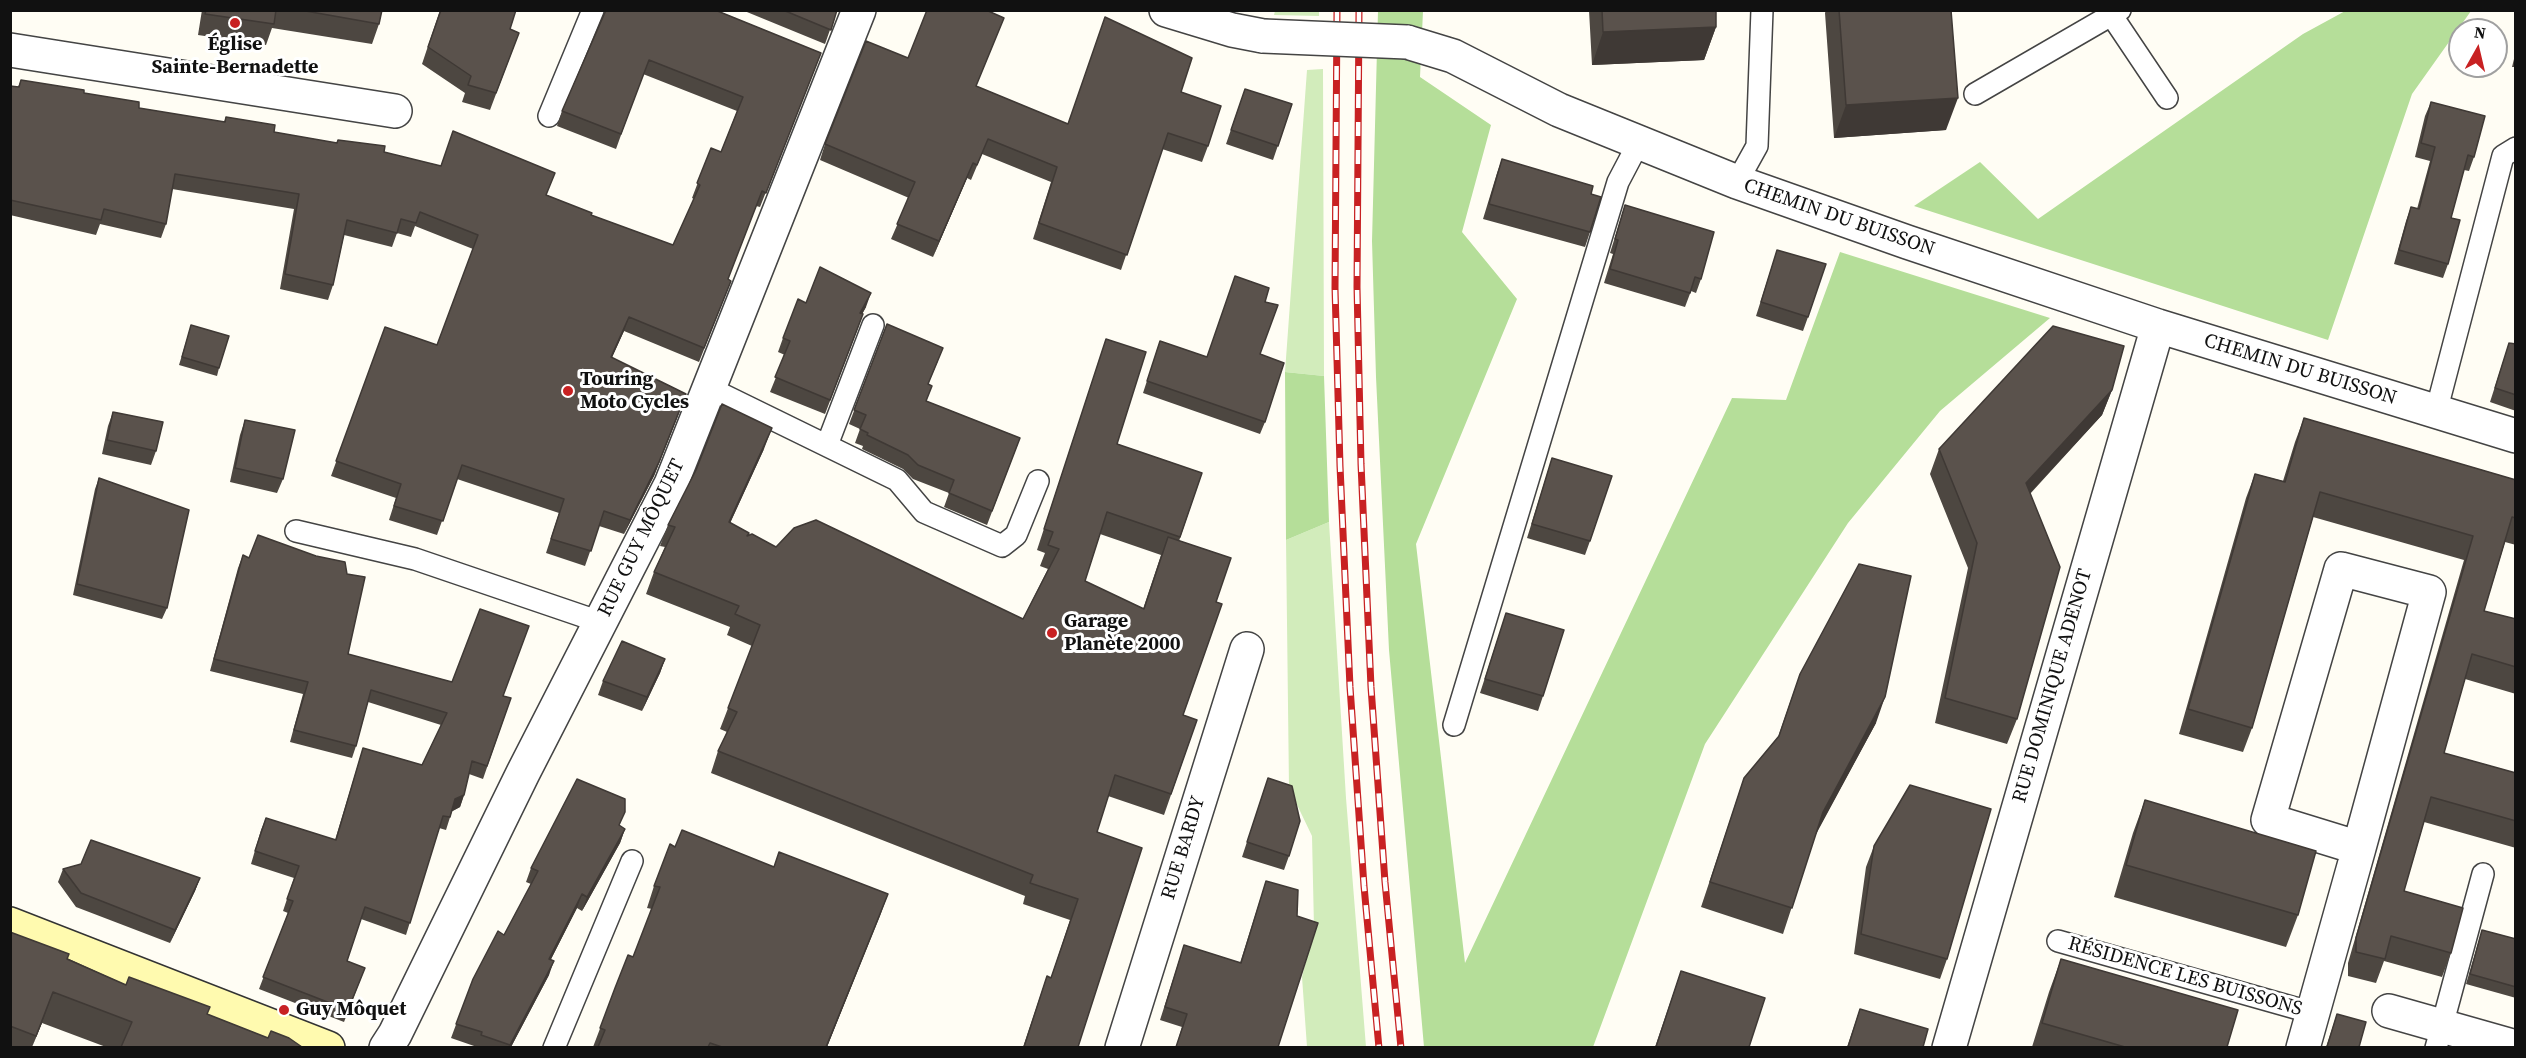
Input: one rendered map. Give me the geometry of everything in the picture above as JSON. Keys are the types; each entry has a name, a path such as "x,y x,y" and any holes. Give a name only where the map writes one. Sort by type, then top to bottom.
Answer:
{"street":[{"name":"RUE GUY MÔQUET","path":"386,1047 395,1034 523,773 671,483 709,388 831,59 859,10"},
{"name":"CHEMIN DU BUISSON","path":"1166,10 1232,30 1263,36 1407,42 1453,56 1559,110 1737,182 1906,242 2158,326 2516,436"},
{"path":"10,50 395,111"},
{"name":"RUE DOMINIQUE ADENOT","path":"1949,1047 2158,326"},
{"name":"RÉSIDENCE LES BUISSONS","path":"2303,1047 2359,848 2429,592 2341,569 2268,820 2359,848"},
{"name":"RUE BARDY","path":"1122,1047 1247,649"},
{"path":"10,924 328,1047"},
{"path":"2389,1011 2439,1037 2516,1047"}],"lane":[{"path":"549,116 592,10"},
{"path":"1737,182 1757,146 1762,10"},
{"path":"1975,94 2116,13 2167,98"},
{"path":"1454,725 1618,183 1639,142"},
{"path":"2436,412 2503,156 2516,148"},
{"path":"827,445 873,324"},
{"path":"709,388 897,480 924,512 1002,546 1016,535 1038,482"},
{"path":"296,531 415,559 600,622"},
{"path":"554,1047 632,861"},
{"path":"2439,1037 2483,874"},
{"name":"RÉSIDENCE LES BUISSONS","path":"2058,941 2313,1013"}],"green space":[{"path":"2347,10 2471,11 2466,18 2448,18 2448,43 2412,94 2328,340 1914,206 1980,162 2038,219 2303,34"},
{"path":"1275,11 1319,11 1319,16 1274,15"},
{"path":"1378,11 1423,11 1420,77 1491,125 1462,232 1517,299 1416,544 1465,963 1732,398 1786,400 1840,252 2050,318 1940,411 1848,523 1705,744 1593,1047 1424,1047 1389,650 1376,377 1372,241"},
{"path":"1323,69 1324,376 1285,372 1307,70"},
{"path":"1285,372 1324,376 1329,522 1286,540"},
{"path":"1329,522 1346,798 1366,1047 1307,1047 1302,977 1314,928 1312,836 1289,788 1286,540"}],"building":[{"path":"206,10 276,10 274,24 205,14"},
{"path":"300,10 382,10 379,24"},
{"path":"441,10 516,10 510,29 519,33 496,93 468,85 471,76 428,47"},
{"path":"606,10 715,10 821,53 766,193 762,191 728,279 731,281 704,348 629,317 611,357 686,394 659,462 630,520 604,511 591,551 551,539 564,499 462,465 443,521 394,506 401,484 336,461 385,327 437,345 478,235 420,212 416,223 401,219 397,233 347,220 333,285 285,274 299,194 175,174 166,224 104,209 101,220 10,200 10,86 19,87 21,80 139,102 139,108 225,122 226,117 275,125 274,132 337,143 338,140 385,146 384,152 441,166 453,131 555,173 546,195 592,213 591,215 673,245 700,185 697,183 711,148 721,152 743,97 649,60 621,134 562,111"},
{"path":"783,10 837,10 831,30"},
{"path":"927,10 986,10 1004,18 976,86 1068,124 1105,17 1192,58 1181,92 1221,106 1208,146 1168,133 1127,255 1039,223 1057,167 988,139 977,165 973,163 939,241 897,224 915,182 825,144 866,41 908,58"},
{"path":"1602,10 1716,10 1716,27 1603,32"},
{"path":"1839,10 1951,10 1958,98 1846,105"},
{"path":"1245,89 1292,104 1278,146 1231,130"},
{"path":"2431,102 2485,116 2474,157 2468,155 2451,218 2460,220 2448,264 2399,250 2411,207 2419,209 2435,147 2421,143"},
{"path":"1502,159 1593,186 1591,194 1601,197 1590,232 1489,204"},
{"path":"1625,205 1714,232 1701,279 1695,277 1690,293 1610,269 1618,240 1615,239"},
{"path":"1777,250 1826,264 1808,317 1761,302"},
{"path":"820,267 871,293 860,313 863,314 830,400 775,377 790,341 783,338 798,299 806,303"},
{"path":"1235,276 1269,288 1265,302 1278,305 1260,354 1284,363 1265,422 1147,381 1160,341 1207,357"},
{"path":"887,324 943,348 928,384 932,386 926,401 1020,438 992,511 949,493 954,480 918,465 908,455 867,435 868,433 860,429 866,415 854,410"},
{"path":"191,325 229,336 219,368 182,357"},
{"path":"2053,326 2124,346 2112,390 2026,483 2060,567 2017,719 1945,698 1977,543 1939,449"},
{"path":"1106,339 1146,352 1117,444 1202,473 1180,537 1107,512 1085,581 1144,609 1168,537 1231,558 1216,602 1222,604 1183,715 1197,720 1171,794 1115,775 1097,832 1142,848 1078,1047 1024,1047 1047,976 1051,978 1078,899 1030,883 1033,875 718,751 737,712 728,708 760,625 735,614 739,606 654,572 675,527 668,525 696,470 722,404 772,428 729,522 749,533 747,536 752,534 776,547 794,528 816,520 1023,619 1059,549 1048,545 1053,532 1044,529"},
{"path":"2509,343 2516,344 2516,395 2495,388"},
{"path":"113,412 163,422 156,451 107,440"},
{"path":"2304,418 2516,480 2516,518 2512,517 2484,611 2516,619 2516,667 2472,654 2444,753 2516,773 2516,821 2431,797 2404,891 2463,908 2451,953 2391,936 2385,959 2356,952 2356,938 2473,536 2320,492 2252,728 2188,709 2255,474 2285,482"},
{"path":"245,420 295,430 283,479 235,468"},
{"path":"1552,458 1612,476 1590,541 1532,524"},
{"path":"99,478 189,510 167,608 77,584"},
{"path":"258,535 316,556 345,562 347,574 365,577 348,654 452,682 480,609 529,626 503,696 511,698 487,766 472,761 464,795 455,799 450,817 443,816 410,923 365,907 347,961 365,968 348,1010 263,977 293,901 287,899 299,866 255,851 266,818 336,840 363,748 422,765 447,713 371,690 356,746 294,730 308,682 214,659 243,555 249,558"},
{"path":"1859,564 1911,576 1885,697 1823,812 1792,908 1710,882 1744,778 1779,736 1800,674"},
{"path":"1506,613 1564,630 1543,696 1485,679"},
{"path":"622,641 665,659 647,697 603,681"},
{"path":"1268,778 1292,786 1300,821 1289,856 1247,842"},
{"path":"577,779 625,799 625,812 619,825 625,829 587,897 582,894 549,959 554,961 510,1045 481,1035 482,1032 456,1024 473,979 498,931 504,935 538,871 531,868"},
{"path":"1910,785 1991,809 1947,959 1861,934 1874,846"},
{"path":"2145,800 2316,851 2298,915 2126,865"},
{"path":"682,830 774,867 779,852 888,894 826,1047 722,1047 710,1043 708,1047 598,1047 605,1030 600,1028 615,988 628,955 633,957 660,887 654,886 670,844 675,847"},
{"path":"91,840 200,878 175,930 81,893 63,869 81,864"},
{"path":"1266,881 1298,890 1297,916 1318,923 1278,1047 1176,1047 1187,1014 1165,1007 1184,945 1241,963"},
{"path":"2482,930 2516,939 2516,987 2470,974"},
{"path":"10,932 69,954 67,959 126,985 129,977 210,1007 207,1014 268,1038 271,1031 289,1038 302,1047 121,1047 132,1022 53,992 36,1036 10,1026"},
{"path":"2061,959 2238,1010 2227,1047 2125,1047 2042,1023"},
{"path":"1681,971 1765,998 1749,1047 1656,1047"},
{"path":"1860,1009 1928,1029 1923,1047 1848,1047"},
{"path":"2337,1014 2366,1022 2359,1047 2327,1047"}],"railway":[{"path":"1337,10 1335,288 1340,466 1350,687 1364,886 1379,1048"},
{"path":"1359,10 1357,287 1361,464 1371,687 1385,882 1401,1048"}],"place":[{"name":"Église Sainte-Bernadette","path":"235,23"},
{"name":"Touring Moto Cycles","path":"568,391"},
{"name":"Garage Planète 2000","path":"1052,633"},
{"name":"Guy Môquet","path":"284,1010"}]}
